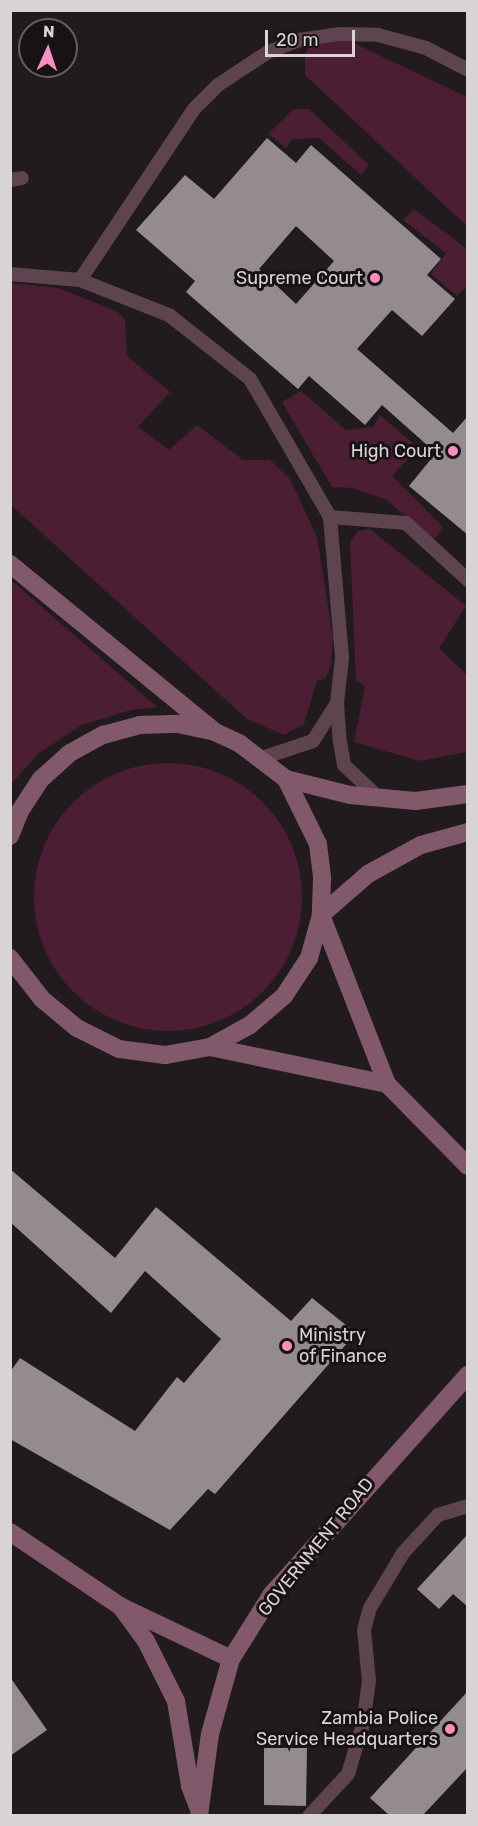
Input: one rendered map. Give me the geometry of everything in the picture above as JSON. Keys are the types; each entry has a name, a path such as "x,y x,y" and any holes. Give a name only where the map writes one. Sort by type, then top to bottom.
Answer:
{"main road":[{"path":"10,564 215,732 260,759 286,779 379,798 416,801 468,794"},
{"path":"10,836 41,779 70,753 103,735 140,724 178,724 215,732"},
{"path":"12,956 42,999 77,1028 119,1049 165,1054 210,1047 250,1025 284,996 309,958 321,915 318,844 286,779"},
{"path":"321,915 368,874 422,844 468,832"},
{"path":"321,915 387,1084 468,1166"},
{"path":"210,1047 387,1084"},
{"name":"GOVERNMENT ROAD","path":"199,1812 210,1734 231,1659 272,1594 468,1376"},
{"path":"10,1532 120,1606 231,1659"},
{"path":"120,1606 146,1641 176,1701 188,1778 199,1812"}],"lane":[{"path":"80,280 194,109 218,85 267,52 299,40 339,34 378,35 426,48 468,70"},
{"path":"10,274 80,280 169,315 250,379 330,518 342,658 337,703 344,765 379,798"},
{"path":"330,518 406,523 468,580"},
{"path":"260,759 313,741 337,703"},
{"path":"309,1815 348,1774 363,1724 369,1681 364,1630 370,1608 403,1553 438,1515 468,1506"}],"shaded area":[{"path":"343,38 467,97 467,226 305,75 305,54 310,45"},
{"path":"294,109 309,109 369,165 361,175 319,138 292,139 286,148 268,134"},
{"path":"414,209 467,249 467,286 457,296 431,274 446,253 403,220"},
{"path":"10,283 58,288 116,311 125,320 127,356 170,392 138,427 169,450 197,425 243,460 270,460 290,479 317,537 333,639 331,665 325,679 317,680 304,724 284,735 247,719 11,505"},
{"path":"301,391 346,430 373,427 380,415 418,448 392,476 443,527 433,541 387,500 353,488 332,487 282,402"},
{"path":"370,529 466,606 439,648 467,675 467,752 420,761 354,742 365,686 356,681 350,542 358,531"},
{"path":"11,580 157,707 131,710 82,725 39,753 11,784"},
{"path":"168,763 194,766 219,773 253,793 263,802 272,812 292,846 299,871 302,897 299,923 292,948 272,982 263,992 253,1001 219,1021 194,1028 168,1031 142,1028 117,1021 83,1001 73,992 64,982 44,948 37,923 34,897 37,871 44,846 64,812 73,802 83,793 117,773 142,766"}],"building":[{"name":"Supreme Court","path":"267,138 296,163 311,145 441,259 427,275 455,299 422,336 392,310 357,349 453,433 468,416 468,535 409,486 436,453 382,405 365,425 309,376 298,389 186,292 195,281 136,230 185,175 214,199","holes":["296,226 334,261 296,304 259,269"]},
{"name":"Ministry of Finance","path":"10,1169 115,1258 156,1207 291,1321 312,1298 356,1333 215,1494 208,1489 170,1530 10,1439 10,1372 20,1358 135,1431 177,1377 184,1383 221,1339 145,1271 111,1313 10,1222"},
{"path":"468,1534 468,1607 453,1594 439,1609 417,1589"},
{"path":"10,1677 47,1730 10,1756"},
{"name":"Zambia Police Service Headquarters","path":"468,1691 468,1767 423,1815 389,1815 370,1798"},
{"path":"264,1748 307,1748 306,1806 264,1805"}],"place":[{"name":"Supreme Court","path":"375,278"},
{"name":"High Court","path":"453,451"},
{"name":"Ministry of Finance","path":"287,1346"},
{"name":"Zambia Police Service Headquarters","path":"450,1729"}]}
